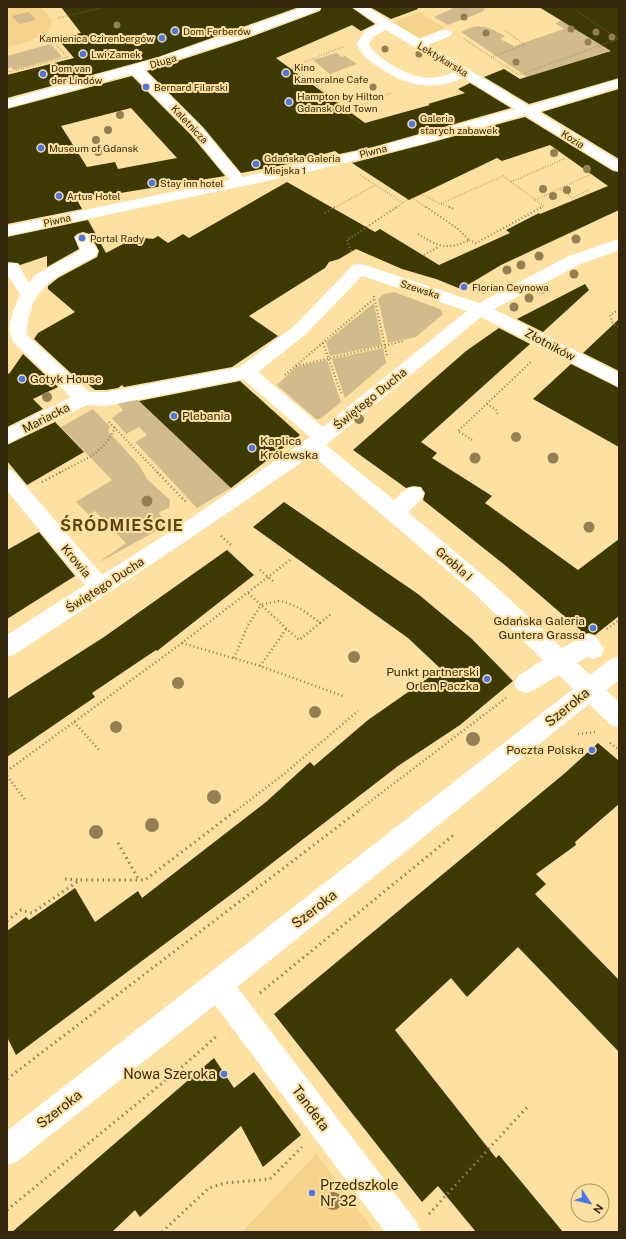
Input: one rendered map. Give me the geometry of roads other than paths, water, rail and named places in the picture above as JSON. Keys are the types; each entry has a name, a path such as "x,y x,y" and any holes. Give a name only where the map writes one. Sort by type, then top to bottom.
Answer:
{"street":[{"name":"Długa","path":"7,104 136,70 196,51 315,7"},
{"name":"Lektykarska","path":"358,7 528,111"},
{"path":"387,25 367,35 363,43 364,48 373,57 396,71 416,80 432,82 442,81 466,72"},
{"path":"419,44 446,34"},
{"name":"Kaletnicza","path":"136,70 197,131 239,182"},
{"name":"Piwna","path":"7,231 332,162 528,111 619,84"},
{"name":"Kozia","path":"528,111 619,167"},
{"path":"73,216 82,238 90,252 41,279 28,293 19,318 18,335 20,339 84,398 106,399 246,372"},
{"name":"Świętego Ducha","path":"7,647 189,530 317,441 480,309 575,260 619,244"},
{"path":"12,268 22,287 28,293"},
{"name":"Szewska","path":"246,372 300,330 360,269 480,309"},
{"name":"Złotników","path":"480,309 619,381"},
{"name":"Grobla I","path":"246,372 267,390 317,441 394,512 484,589 619,717"},
{"name":"Mariacka","path":"7,437 84,398"},
{"name":"Krowia","path":"7,477 100,588"},
{"path":"394,512 414,494"},
{"path":"526,687 564,664 588,644 593,649"},
{"name":"Szeroka","path":"7,1150 619,666"},
{"name":"Tandeta","path":"218,984 405,1232"}],"place":[{"name":"Dom Ferberów","path":"175,31"},
{"name":"Kamienica Czirenbergów","path":"162,38"},
{"name":"Lwi Zamek","path":"83,54"},
{"name":"Kino Kameralne Cafe","path":"286,73"},
{"name":"Dom van der Lindów","path":"43,74"},
{"name":"Bernard Filarski","path":"146,87"},
{"name":"Hampton by Hilton Gdansk Old Town","path":"289,102"},
{"name":"Galeria starych zabawek","path":"412,124"},
{"name":"Museum of Gdansk","path":"41,148"},
{"name":"Gdańska Galeria Miejska 1","path":"256,164"},
{"name":"Stay inn hotel","path":"152,183"},
{"name":"Artus Hotel","path":"59,196"},
{"name":"Portal Rady","path":"82,238"},
{"name":"Florian Ceynowa","path":"464,287"},
{"name":"Gotyk House","path":"22,379"},
{"name":"Plebania","path":"174,416"},
{"name":"Kaplica Królewska","path":"252,448"},
{"name":"Gdańska Galeria Guntera Grassa","path":"593,628"},
{"name":"Punkt partnerski Orlen Paczka","path":"487,679"},
{"name":"Poczta Polska","path":"592,750"},
{"name":"Nowa Szeroka","path":"224,1074"},
{"name":"Przedszkole Nr 32","path":"312,1193"}],"district":[{"name":"ŚRÓDMIEŚCIE","path":"122,525"}]}
